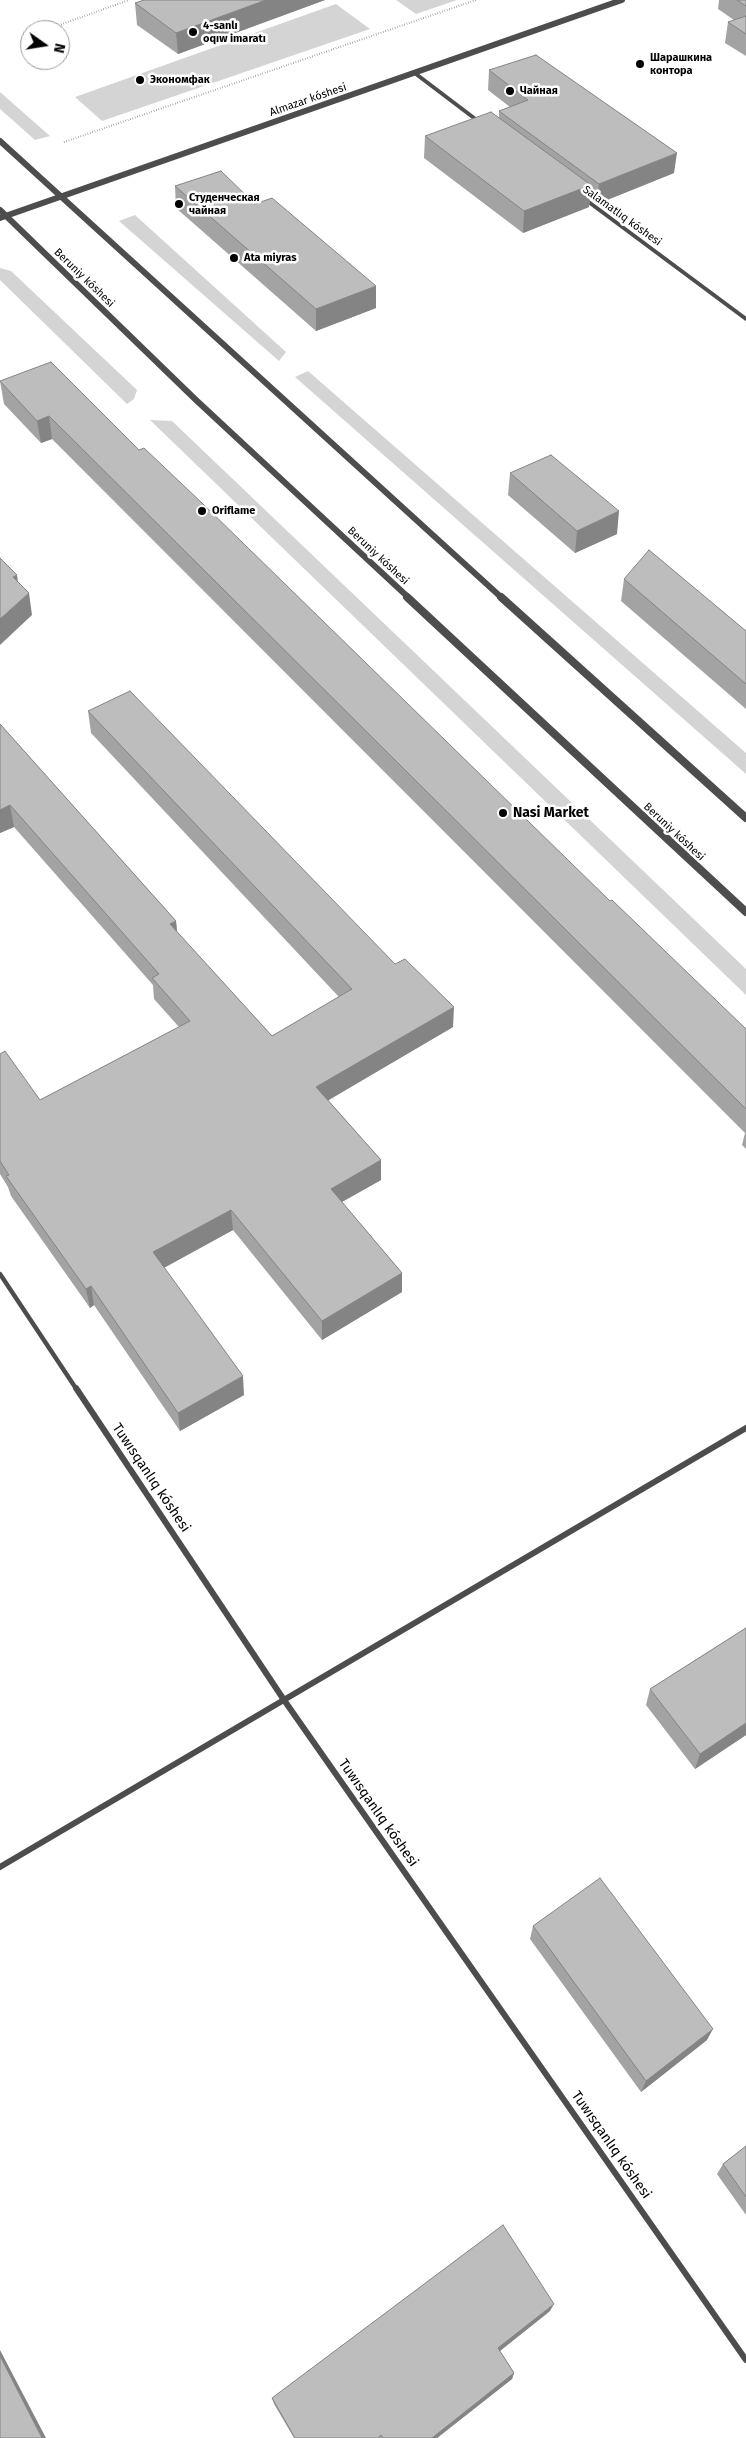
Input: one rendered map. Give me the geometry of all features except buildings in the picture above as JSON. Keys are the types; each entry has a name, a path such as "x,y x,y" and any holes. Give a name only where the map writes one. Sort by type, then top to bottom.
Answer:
{"street":[{"name":"Almazar kóshesi","path":"4,217 416,74 622,0"},
{"path":"416,74 482,124"},
{"path":"0,141 262,382 746,818"},
{"name":"Salamatlıq kóshesi","path":"578,195 746,319"},
{"name":"Beruniy kóshesi","path":"0,210 4,217 196,400 746,912"},
{"name":"Tuwısqanlıq kóshesi","path":"0,1274 284,1700 746,2360"},
{"path":"0,1868 746,1428"}],"path":[{"path":"70,21 129,0"},
{"path":"64,142 476,0"}],"shaded area":[{"path":"396,0 457,0 416,14"},
{"path":"336,4 370,29 102,121 75,97"},
{"path":"0,92 50,136 35,140 0,109"},
{"path":"135,215 286,352 279,361 119,221"},
{"path":"0,268 11,271 137,390 134,399 127,404 0,280"},
{"path":"308,371 746,753 746,774 295,377"},
{"path":"150,420 172,421 746,969 746,995"}],"place":[{"name":"4-sanlı oqıw imaratı","path":"193,32"},
{"name":"Шарашкина контора","path":"640,64"},
{"name":"Экономфак","path":"140,80"},
{"name":"Чайная","path":"510,91"},
{"name":"Студенческая чайная","path":"179,204"},
{"name":"Ata miyras","path":"234,258"},
{"name":"Oriflame","path":"202,511"},
{"name":"Nasi Market","path":"503,813"}]}
